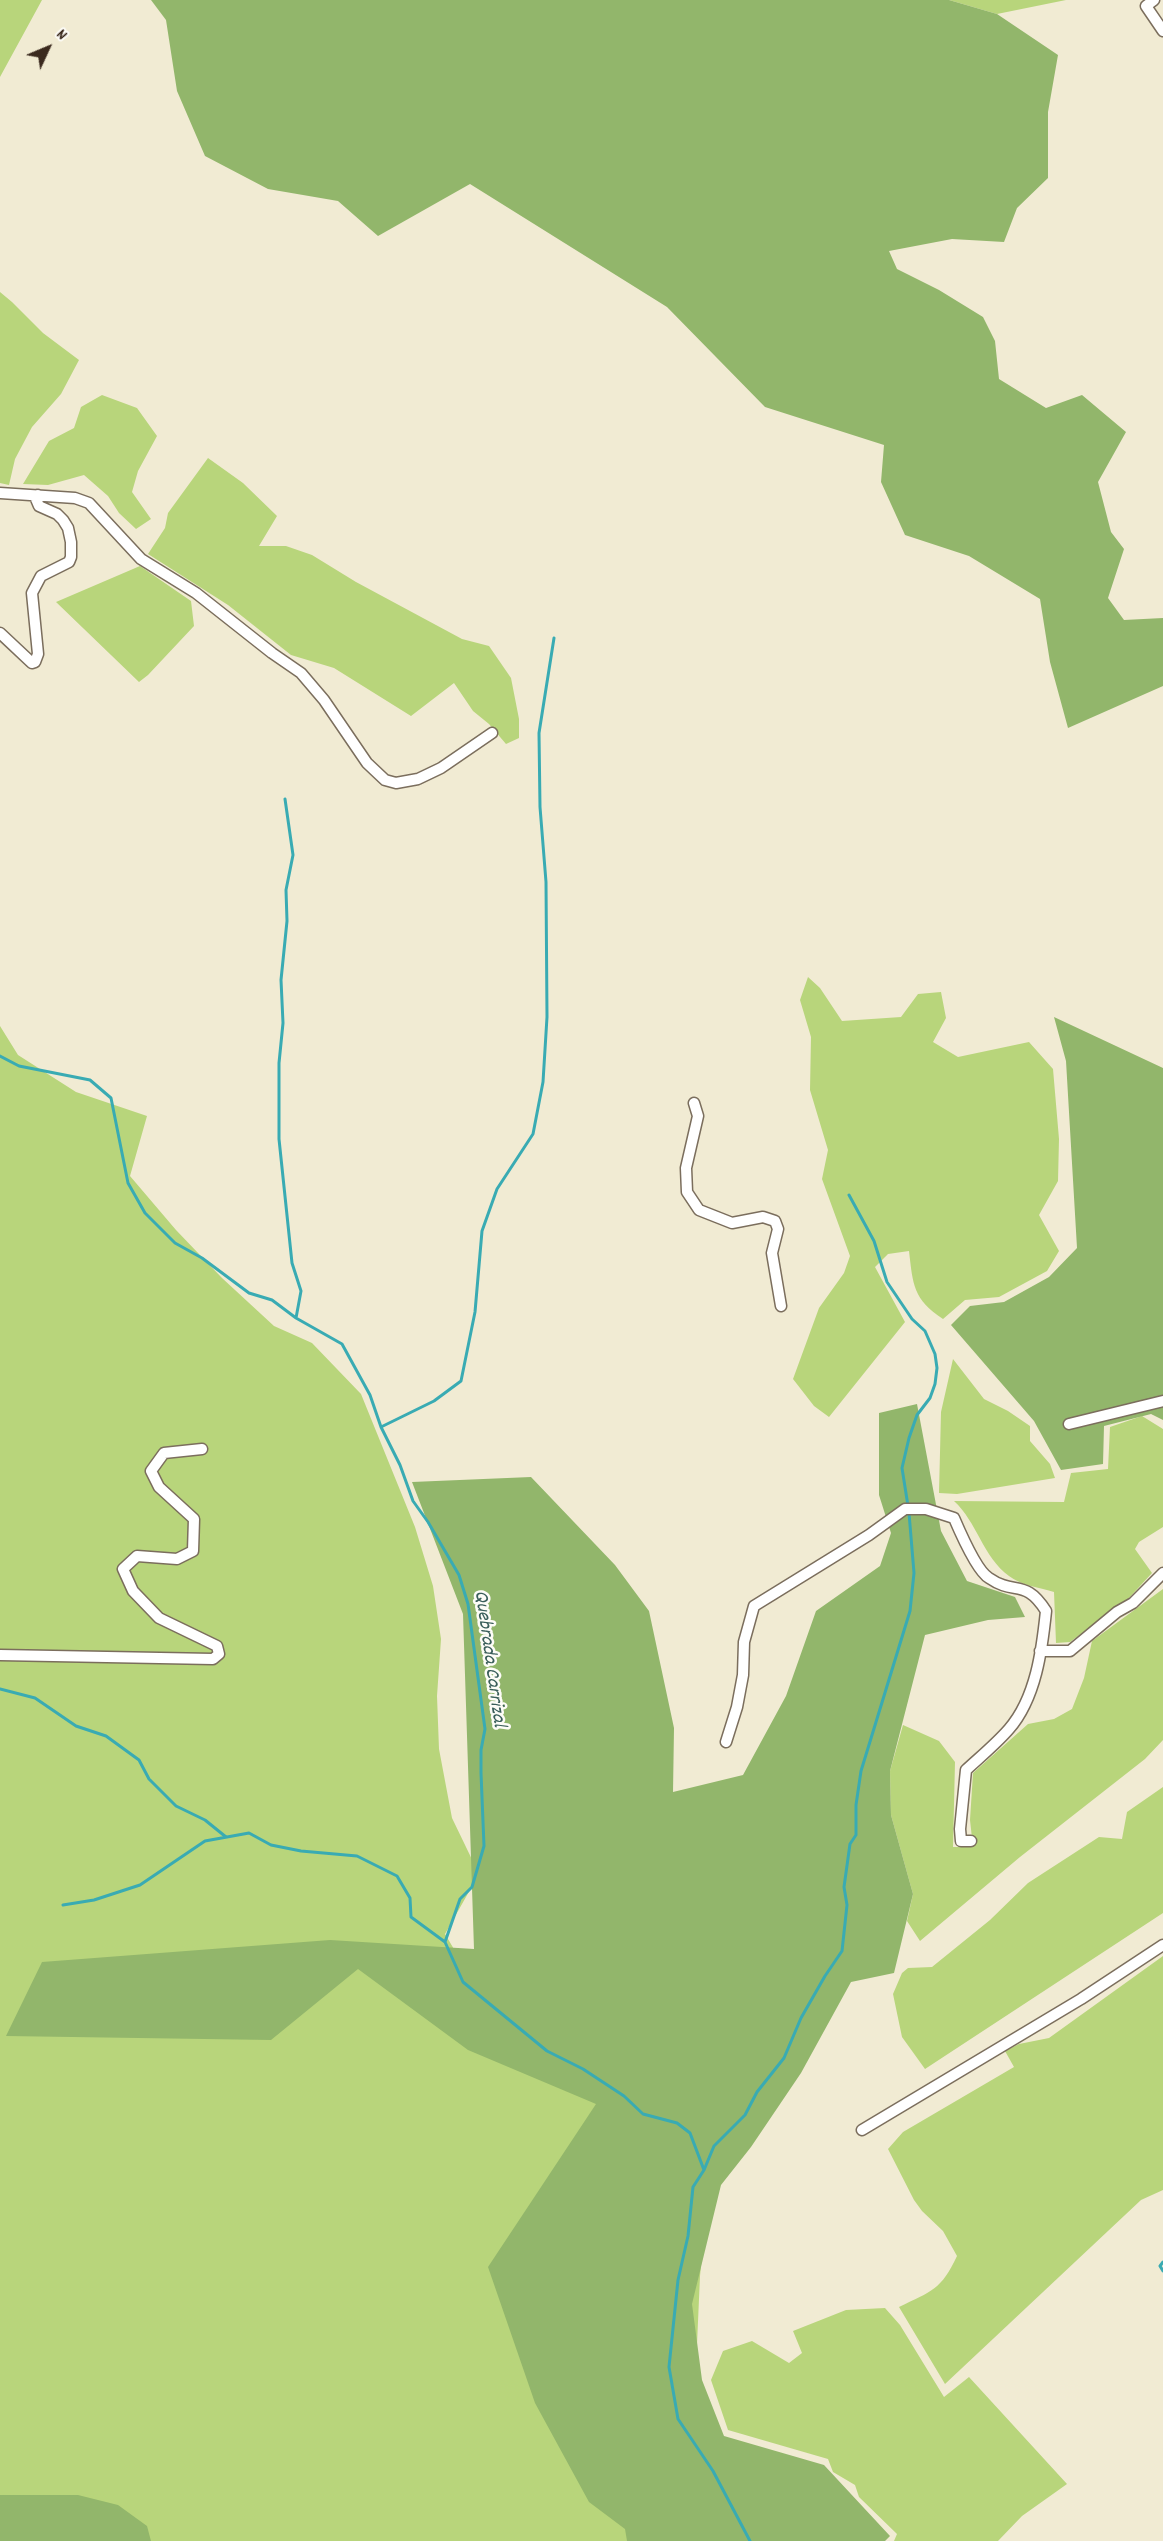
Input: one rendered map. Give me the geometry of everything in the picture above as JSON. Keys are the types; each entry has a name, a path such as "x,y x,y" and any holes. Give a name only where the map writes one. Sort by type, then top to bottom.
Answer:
{"street":[{"path":"1154,0 1146,6 1163,31"},
{"path":"0,493 75,498 89,503 141,559 196,593 301,673 324,700 367,763 385,780 396,783 418,778 441,768 492,733"},
{"path":"0,633 32,663 35,662 38,654 32,593 41,576 69,562 71,557 68,528 57,514 39,506 36,499 38,495"},
{"path":"694,1102 698,1116 686,1168 687,1192 699,1210 732,1223 763,1217 775,1221 778,1229 772,1253 781,1306"},
{"path":"1069,1424 1163,1401"},
{"path":"0,1654 213,1659 219,1654 217,1646 159,1618 133,1591 123,1569 137,1556 177,1559 193,1551 195,1519 159,1487 151,1471 164,1453 202,1449"},
{"path":"726,1742 737,1707 743,1675 744,1642 754,1606 869,1535 905,1509 926,1509 954,1518 964,1542 986,1577 1004,1586 1025,1589 1037,1597 1046,1611 1034,1683 1010,1727 966,1770 960,1829 961,1841 971,1841"},
{"path":"1040,1652 1070,1652 1117,1612 1133,1603 1163,1573"},
{"path":"862,2130 1090,1994 1163,1945"}],"green space":[{"path":"0,0 42,0 0,77"},
{"path":"151,0 949,0 997,14 1058,55 1048,112 1048,178 1017,208 1004,242 952,239 889,251 897,269 939,290 983,317 995,341 999,379 1046,408 1082,395 1126,432 1098,482 1111,532 1124,549 1108,598 1124,620 1163,618 1163,686 1068,728 1050,662 1040,599 969,556 905,535 881,482 884,445 765,407 667,307 470,184 378,236 338,201 268,189 205,156 177,91 166,20"},
{"path":"949,0 1066,0 997,14"},
{"path":"0,292 43,333 79,360 61,394 32,427 15,459 9,485 0,483"},
{"path":"102,395 137,408 157,436 138,471 132,492 151,519 136,529 119,513 108,496 84,475 48,485 23,484 49,441 74,428 81,407"},
{"path":"208,458 243,483 277,516 259,546 286,546 312,555 356,582 462,639 489,646 511,678 519,719 519,738 506,744 489,724 473,711 454,683 411,716 334,668 291,655 228,605 148,554 165,528 168,513"},
{"path":"140,566 191,601 194,626 139,682 56,602"},
{"path":"808,977 820,988 842,1021 901,1017 918,994 941,992 946,1018 933,1042 958,1057 1029,1042 1053,1069 1059,1139 1058,1181 1039,1215 1059,1251 1047,1271 999,1297 965,1300 943,1319 926,1305 916,1290 909,1251 888,1254 875,1267 905,1322 829,1417 814,1406 793,1379 819,1308 844,1273 850,1256 822,1179 828,1150 810,1090 811,1037 800,1000"},
{"path":"1054,1017 1163,1068 1163,1420 1151,1414 1104,1426 1103,1464 1061,1470 1034,1421 951,1325 970,1306 1004,1302 1049,1277 1077,1248 1066,1061"},
{"path":"0,1026 18,1055 76,1092 147,1116 130,1176 176,1230 222,1278 274,1326 312,1343 361,1394 415,1527 433,1586 441,1639 437,1696 439,1749 452,1818 479,1874 445,1934 480,1993 709,2180 700,2276 696,2367 760,2541 0,2541"},
{"path":"953,1359 984,1399 1030,1426 1030,1441 1050,1464 1055,1478 957,1494 939,1493 941,1412"},
{"path":"917,1404 941,1531 967,1581 1015,1597 1025,1617 988,1620 925,1635 890,1771 891,1815 913,1894 894,1973 851,1982 801,2073 751,2147 721,2185 692,2304 702,2380 724,2436 824,2465 890,2536 885,2541 627,2541 625,2529 589,2502 535,2403 488,2267 596,2104 468,2050 358,1969 271,2040 6,2036 42,1962 330,1940 474,1949 463,1614 412,1482 531,1477 615,1565 649,1611 674,1728 673,1792 743,1775 786,1696 816,1611 880,1566 891,1533 879,1495 879,1413"},
{"path":"1142,1416 1163,1429 1163,1527 1139,1542 1135,1549 1152,1573 1129,1598 1070,1642 1056,1643 1054,1592 1019,1582 1000,1568 969,1519 954,1501 1064,1502 1071,1473 1108,1469 1110,1427"},
{"path":"1163,1589 1163,1740 1145,1759 1020,1857 920,1941 907,1921 913,1894 891,1815 890,1771 903,1725 939,1741 955,1762 953,1847 973,1847 970,1820 973,1773 1028,1724 1054,1719 1072,1709 1084,1678 1092,1641"},
{"path":"1163,1787 1163,1913 925,2069 902,2037 893,1994 902,1973 908,1968 932,1967 990,1920 1028,1883 1099,1837 1122,1839 1127,1812"},
{"path":"1163,1956 1163,2190 1141,2200 945,2384 899,2307 920,2297 940,2283 957,2256 943,2231 914,2200 888,2149 903,2132 1014,2067 1005,2051 1019,2044 1049,2038"},
{"path":"885,2308 900,2325 944,2397 969,2377 1067,2484 1022,2516 998,2541 894,2541 897,2534 859,2497 855,2485 833,2472 828,2459 728,2430 711,2380 723,2351 752,2341 789,2363 802,2353 793,2331 846,2310"},
{"path":"0,2495 78,2495 118,2505 147,2526 151,2541 0,2541"}],"waterway":[{"path":"381,1427 434,1401 461,1381 475,1312 482,1231 497,1189 533,1134 543,1082 547,1017 546,882 540,807 539,733 554,638"},
{"path":"285,799 293,855 286,890 287,921 281,980 283,1023 279,1063 279,1139 292,1263 301,1291 296,1318"},
{"name":"Quebrada Carrizal","path":"0,1056 19,1066 90,1080 111,1098 128,1183 145,1213 175,1243 202,1258 249,1293 272,1300 296,1318 342,1344 370,1395 381,1427 400,1465 413,1501 459,1575 468,1604 485,1729 481,1750 484,1846 472,1887 460,1899 445,1942 463,1982 547,2051 583,2069 624,2096 643,2114 677,2123 690,2133 704,2170"},
{"path":"849,1195 874,1241 887,1282 912,1319 925,1331 935,1354 937,1368 935,1384 930,1398 917,1415 902,1468 908,1506"},
{"path":"750,2541 713,2471 678,2419 669,2367 678,2280 688,2236 693,2187 704,2170 714,2146 745,2115 757,2092 784,2058 801,2018 842,1951 847,1905 844,1887 850,1844 856,1835 856,1805 861,1771 910,1611 914,1573 909,1513"},
{"path":"0,1689 35,1698 76,1726 106,1736 139,1760 149,1779 176,1806 205,1820 226,1837"},
{"path":"63,1905 94,1900 140,1885 205,1841 249,1833 271,1845 301,1851 357,1856 397,1876 410,1898 411,1917 445,1942"},
{"path":"1163,2262 1160,2266 1163,2271"}]}
